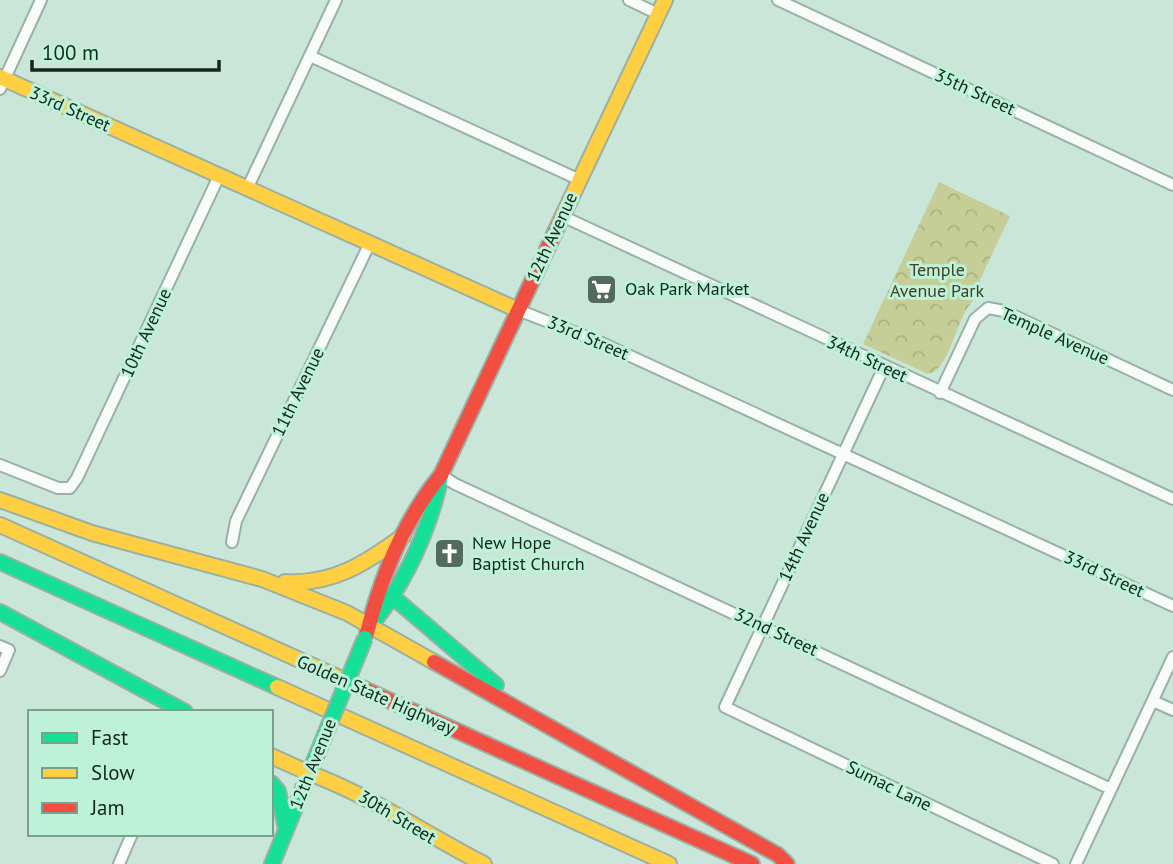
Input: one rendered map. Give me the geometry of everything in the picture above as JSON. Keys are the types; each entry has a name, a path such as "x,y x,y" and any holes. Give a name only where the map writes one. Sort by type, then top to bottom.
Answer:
{"main road":[{"name":"12th Avenue","path":"272,864 368,632 378,590 419,502 441,475 665,0"},
{"name":"33rd Street","path":"2,82 518,310"},
{"name":"12th Avenue","path":"368,632 393,597 435,508 441,475"},
{"path":"0,500 92,533 262,579 294,583 333,579 366,565 403,536"},
{"name":"Golden State Highway","path":"0,525 752,864"},
{"name":"Golden State Highway","path":"0,562 669,864"},
{"path":"262,579 535,717 778,855 787,864"},
{"path":"393,597 535,717"},
{"path":"0,612 179,710"},
{"name":"30th Street","path":"273,757 351,789 429,838 475,862"},
{"path":"273,785 278,790 286,830"}],"street":[{"path":"2,82 41,0"},
{"path":"247,189 336,0"},
{"path":"629,0 658,14"},
{"name":"35th Street","path":"778,0 1173,185"},
{"path":"310,56 580,180"},
{"name":"10th Avenue","path":"0,465 58,488 69,488 78,478 219,176"},
{"name":"34th Street","path":"562,216 1173,499"},
{"name":"11th Avenue","path":"232,542 236,521 369,245"},
{"name":"Temple Avenue","path":"940,393 975,319 988,308 1004,311 1173,390"},
{"name":"33rd Street","path":"518,310 602,343 1173,606"},
{"name":"14th Avenue","path":"724,707 884,367"},
{"name":"32nd Street","path":"441,475 455,484 1111,789"},
{"path":"0,671 5,648"},
{"path":"1076,864 1173,657"},
{"path":"1153,701 1173,710"},
{"name":"Sumac Lane","path":"724,707 1053,864"},
{"path":"119,864 131,836"}],"green space":[{"name":"Temple Avenue Park","path":"939,182 1010,216 980,280 982,294 966,311 944,361 937,370 928,374 863,344"},
{"path":"934,277 953,286 943,307 924,298"}],"traffic: fast":[{"path":"372,624 396,590 415,554 430,516 441,476"},
{"path":"0,562 277,687"},
{"path":"393,597 496,685"},
{"path":"0,612 181,710"},
{"path":"327,730 365,638"},
{"path":"272,864 327,730"},
{"path":"273,785 278,791 286,829"}],"traffic: slow":[{"path":"564,213 665,0"},
{"path":"0,77 518,310"},
{"path":"0,500 92,533 262,579 347,613 434,662"},
{"path":"0,525 364,689"},
{"path":"285,582 334,576 376,555 403,536"},
{"path":"277,687 669,864"},
{"path":"273,757 309,773"},
{"path":"309,773 376,804 484,864"}],"traffic: jam":[{"path":"367,633 395,550 416,511 441,475 564,213"},
{"path":"434,662 778,855 787,864"},
{"path":"364,689 752,864"}],"place":[{"name":"Oak Park Market","path":"602,289"},
{"name":"New Hope Baptist Church","path":"449,553"}]}
